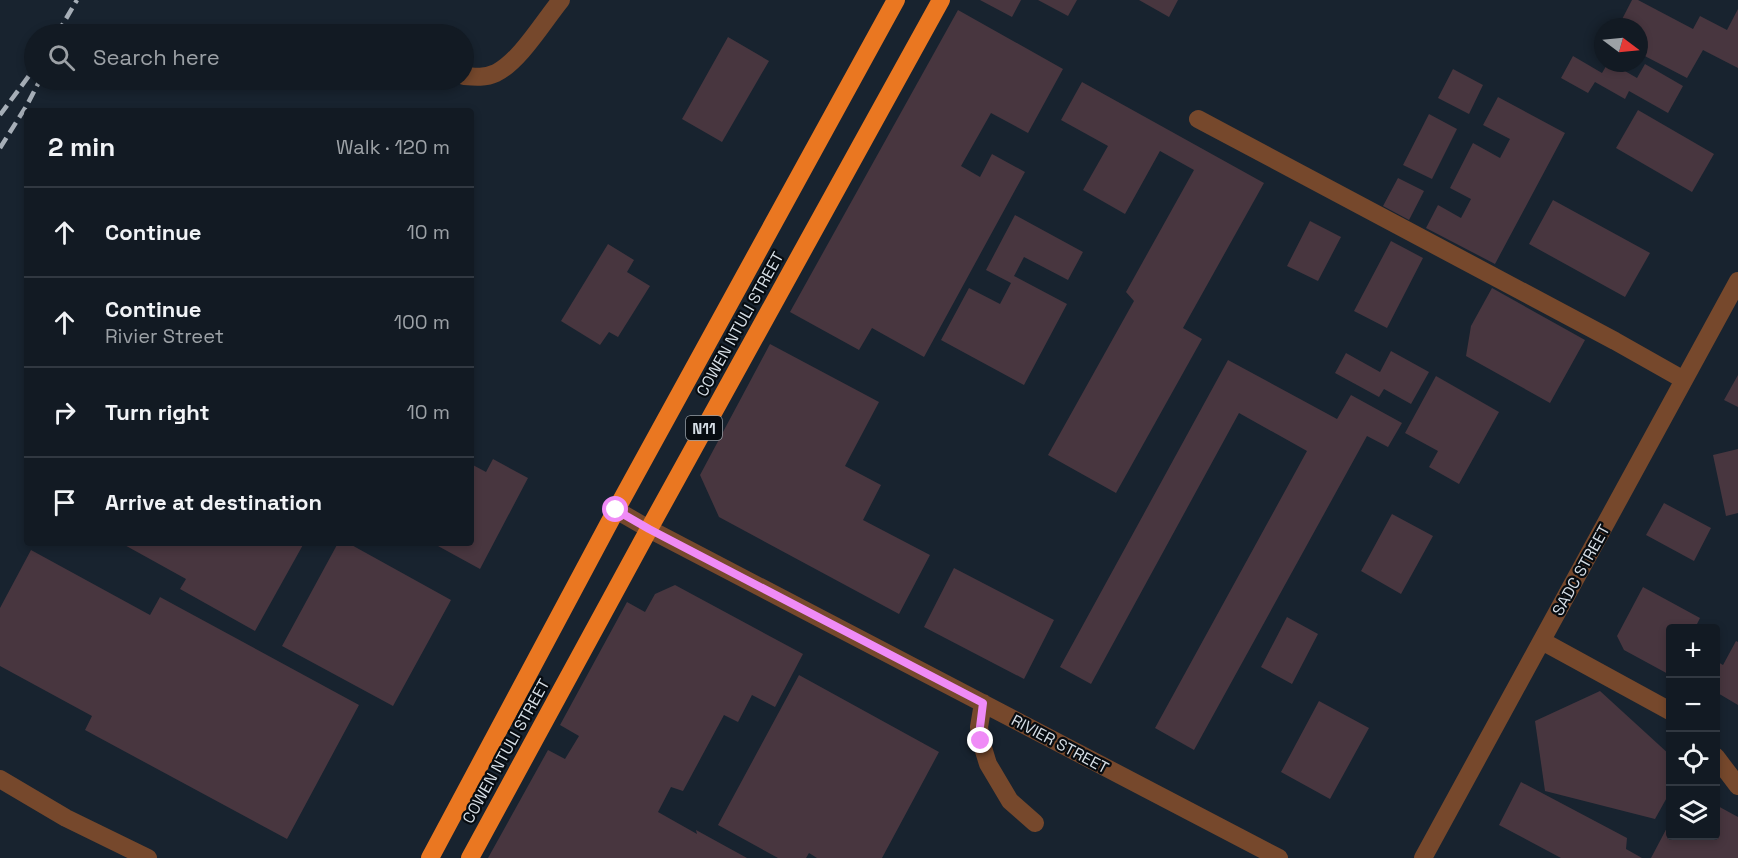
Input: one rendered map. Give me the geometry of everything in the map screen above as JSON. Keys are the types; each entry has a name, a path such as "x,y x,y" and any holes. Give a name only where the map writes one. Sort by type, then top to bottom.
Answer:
{"highway":[{"name":"COWEN NTULI STREET","path":"430,858 616,510 896,0"},
{"name":"COWEN NTULI STREET","path":"470,858 941,0"}],"street":[{"path":"474,77 494,74 508,65 561,0"},
{"path":"1198,119 1615,340 1684,380"},
{"name":"SADC STREET","path":"1423,858 1684,380 1731,311 1738,281"},
{"name":"RIVIER STREET","path":"616,510 1279,858"},
{"path":"1542,641 1666,708"},
{"path":"983,703 980,734 987,764 1010,801 1035,823"},
{"path":"1720,762 1738,786"},
{"path":"0,779 66,818 148,858"}],"building":[{"path":"980,0 1021,0 1012,17"},
{"path":"1038,0 1077,0 1068,16"},
{"path":"1139,0 1178,0 1169,17"},
{"path":"1632,0 1638,0 1693,29 1700,16 1727,30 1738,9 1738,68 1703,50 1687,78 1648,58 1648,18 1623,18"},
{"path":"958,10 1063,69 1028,133 991,113 961,166 980,177 992,154 1025,172 924,357 872,328 859,350 790,312"},
{"path":"728,37 769,61 722,142 682,119"},
{"path":"1573,56 1594,68 1594,72 1627,72 1637,78 1640,72 1648,72 1648,66 1683,86 1668,113 1629,91 1625,99 1595,82 1588,93 1561,78"},
{"path":"1453,69 1483,85 1469,114 1438,98"},
{"path":"1082,82 1264,183 1183,328 1202,339 1116,493 1048,455 1134,301 1126,292 1194,170 1160,151 1125,214 1083,190 1108,146 1061,120"},
{"path":"1498,97 1565,133 1495,264 1426,228 1438,205 1461,218 1471,199 1450,188 1473,143 1500,158 1510,139 1483,125"},
{"path":"1638,110 1714,154 1692,192 1616,148"},
{"path":"1429,114 1457,129 1432,179 1403,165"},
{"path":"1398,178 1424,191 1409,220 1383,206"},
{"path":"1553,200 1650,253 1625,297 1529,244"},
{"path":"1015,215 1083,252 1068,280 1024,257 1014,276 1067,304 1024,385 941,340 969,288 1000,304 1011,283 986,270"},
{"path":"1310,221 1341,237 1318,281 1287,266"},
{"path":"1391,241 1423,258 1387,328 1354,311"},
{"path":"608,244 634,260 627,272 650,286 618,337 609,332 600,345 561,321"},
{"path":"1492,288 1585,340 1550,403 1466,356 1471,326"},
{"path":"770,344 879,402 845,466 881,485 863,520 930,555 899,614 719,517 700,475"},
{"path":"1391,351 1429,372 1411,404 1384,389 1379,397 1335,373 1346,353 1380,372"},
{"path":"1228,360 1337,419 1351,395 1402,423 1388,447 1367,436 1194,750 1155,728 1307,451 1239,413 1091,684 1060,667"},
{"path":"1738,375 1738,407 1724,400"},
{"path":"1436,376 1499,412 1459,484 1429,467 1438,451 1405,433"},
{"path":"1738,449 1738,513 1726,516 1713,455"},
{"path":"493,459 528,478 480,569 438,546 474,546 474,466 486,472"},
{"path":"1664,503 1711,528 1694,561 1646,535"},
{"path":"1392,514 1433,536 1401,594 1361,571"},
{"path":"126,546 302,546 255,631 180,589 186,579"},
{"path":"336,546 353,546 451,600 393,706 282,646"},
{"path":"31,550 150,615 160,597 359,705 287,839 85,730 92,716 0,666 0,608"},
{"path":"954,568 1054,620 1024,679 924,627"},
{"path":"675,585 803,654 775,707 752,695 738,722 724,715 683,791 671,787 658,812 747,858 488,858 548,750 565,759 579,736 560,725 627,602 645,612 655,594"},
{"path":"1643,587 1700,618 1697,624 1666,624 1666,673 1624,650 1617,636"},
{"path":"1287,617 1318,634 1292,684 1261,667"},
{"path":"1736,641 1738,642 1738,705 1720,694 1720,663 1723,665"},
{"path":"799,675 939,752 882,858 817,858 809,853 806,858 778,858 718,825"},
{"path":"1600,691 1666,751 1666,799 1655,819 1545,791 1535,721"},
{"path":"1319,701 1369,728 1330,799 1281,772"},
{"path":"1521,782 1627,838 1626,849 1642,858 1561,858 1499,825"},
{"path":"1720,807 1738,817 1738,858 1651,858 1666,830 1666,840 1720,840"}],"railway":[{"path":"63,24 77,0"},
{"path":"0,115 24,83"},
{"path":"25,108 35,90"},
{"path":"0,148 24,110"}],"route":[{"path":"616,510 983,703 981,741"}]}
